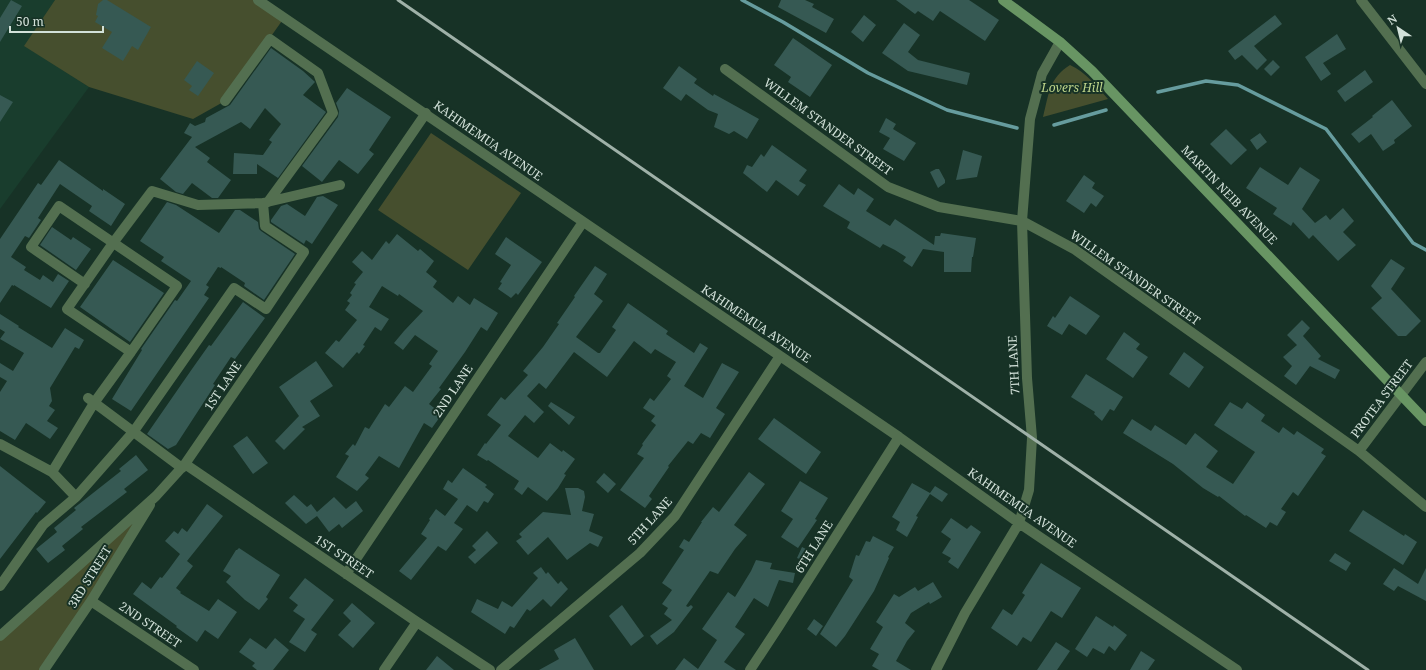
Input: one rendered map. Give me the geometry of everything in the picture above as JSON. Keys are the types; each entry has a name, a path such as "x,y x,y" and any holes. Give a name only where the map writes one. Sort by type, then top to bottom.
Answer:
{"main road":[{"name":"MARTIN NEIB AVENUE","path":"1003,0 1060,42 1092,71 1426,421"}],"street":[{"name":"KAHIMEMUA AVENUE","path":"258,0 426,113 582,222 899,437 1019,522 1238,670"},
{"path":"1361,0 1426,84"},
{"path":"0,586 43,525 76,497 134,431 234,288 266,309 304,252 265,226 266,202 333,113 318,72 270,39 225,101"},
{"name":"7TH LANE","path":"936,670 964,613 1019,522 1029,490 1032,438 1027,378 1022,221 1030,119 1042,74 1060,42"},
{"name":"WILLEM STANDER STREET","path":"725,69 888,187 939,207 1022,221 1074,249 1359,451 1426,507"},
{"name":"1ST LANE","path":"0,636 156,496 184,466 426,113"},
{"path":"131,352 67,309 113,243 152,191 198,205 266,202 340,185"},
{"path":"52,472 91,401 131,352 177,286 59,206 31,247 85,284"},
{"name":"2ND LANE","path":"346,574 582,222"},
{"name":"5TH LANE","path":"501,670 640,552 675,516 780,356"},
{"name":"PROTEA STREET","path":"1359,451 1426,362"},
{"name":"1ST STREET","path":"91,401 184,466 490,670"},
{"name":"6TH LANE","path":"750,670 784,620 899,437"},
{"path":"0,444 52,472 76,497"},
{"name":"3RD STREET","path":"44,670 91,601 156,496"},
{"name":"2ND STREET","path":"91,601 194,670"},
{"path":"384,670 417,622"}],"shaded area":[{"path":"0,0 55,0 25,46 89,87 0,209"}],"green space":[{"path":"55,0 258,0 284,18 225,101 193,119 89,87 24,46"},
{"name":"Lovers Hill","path":"1070,65 1086,75 1108,99 1043,117 1054,81 1063,70"},
{"path":"431,133 521,193 468,270 378,210"},
{"path":"156,496 44,670 0,670 0,636"}],"building":[{"path":"11,0 22,6 0,42 0,18"},
{"path":"103,0 107,0 151,27 138,50 132,46 123,61 102,48 112,32 95,22 98,16 96,15 98,4"},
{"path":"781,0 805,0 814,4 812,7 834,19 826,33 778,7"},
{"path":"896,0 969,0 999,20 985,41 940,11 933,21 918,11 915,14"},
{"path":"864,15 876,25 863,42 851,32"},
{"path":"1275,15 1282,24 1254,46 1267,60 1257,70 1242,55 1235,60 1228,51"},
{"path":"904,23 920,35 908,52 918,60 970,73 967,85 908,71 882,53"},
{"path":"1337,34 1346,49 1323,63 1331,74 1321,81 1305,57"},
{"path":"793,38 832,65 810,97 788,82 791,77 774,65"},
{"path":"271,48 303,71 315,82 303,95 326,112 278,178 257,164 257,174 233,174 234,153 263,155 272,142 269,140 281,124 265,108 250,129 241,122 195,147 210,158 207,162 231,180 218,198 212,198 192,183 183,194 176,192 160,179 192,137 184,133 190,123 195,126 205,122 206,118 230,105"},
{"path":"1273,60 1280,67 1271,76 1264,69"},
{"path":"197,61 214,73 198,96 189,90 192,86 184,80"},
{"path":"679,66 697,79 694,83 713,96 714,94 759,119 747,139 734,131 729,134 714,127 718,114 708,110 686,94 681,101 663,88"},
{"path":"1365,70 1373,82 1345,102 1337,91"},
{"path":"347,88 391,117 369,150 374,154 358,174 339,160 322,182 302,166 338,117 339,111 336,103"},
{"path":"0,95 13,102 0,122"},
{"path":"1392,100 1412,126 1394,140 1395,143 1383,151 1371,134 1359,143 1351,134"},
{"path":"886,118 896,124 893,129 916,143 904,161 883,149 890,138 879,132"},
{"path":"1226,129 1247,150 1231,165 1210,144"},
{"path":"1260,133 1267,142 1257,150 1250,140"},
{"path":"772,145 807,170 799,181 806,185 798,196 776,180 767,192 743,173 747,165 752,167 761,154 764,157"},
{"path":"963,150 982,156 977,177 956,180"},
{"path":"59,160 103,191 103,189 125,204 111,226 89,211 92,206 60,184 38,218 41,220 29,238 25,236 11,257 26,267 24,270 40,280 43,275 53,282 58,274 69,281 51,308 14,285 12,285 0,303 0,239 38,183 41,185"},
{"path":"1260,167 1288,185 1300,167 1320,180 1302,209 1315,223 1326,215 1330,220 1343,208 1354,221 1343,232 1356,245 1338,261 1313,235 1309,239 1293,222 1291,226 1273,214 1277,208 1246,188"},
{"path":"939,169 945,180 945,183 938,188 930,172"},
{"path":"1084,175 1095,183 1092,188 1104,196 1096,207 1091,203 1084,213 1066,201"},
{"path":"839,184 854,195 858,188 874,199 866,211 890,226 895,219 934,245 935,236 940,236 941,233 976,238 971,272 944,272 944,252 923,249 912,267 903,261 906,257 895,250 883,244 880,248 847,228 850,222 823,206"},
{"path":"323,196 338,205 312,244 306,240 304,244 271,222 281,206 287,204 305,216 317,197"},
{"path":"167,202 176,205 219,233 235,210 240,210 258,222 259,229 261,231 295,254 264,300 244,286 245,283 221,267 218,267 206,285 209,287 204,295 209,298 131,411 112,399 142,350 141,349 175,300 177,301 191,281 161,261 164,257 140,241"},
{"path":"52,227 71,240 73,237 91,249 76,270 40,245"},
{"path":"397,234 418,251 420,249 434,261 426,272 437,281 433,287 453,303 458,296 470,305 474,298 498,313 487,331 481,327 439,388 441,389 429,404 442,414 432,428 424,423 399,468 379,456 365,475 369,478 357,491 336,477 349,456 345,454 353,444 355,446 365,427 369,429 385,404 389,407 405,386 413,392 432,366 429,364 438,351 415,335 403,350 394,343 423,311 399,294 398,296 382,286 369,307 389,319 381,331 375,327 359,354 357,352 343,368 325,353 336,340 339,342 357,320 345,310 350,303 347,301 352,295 350,293 356,284 354,283 363,272 352,262 362,251 372,260 386,241 389,244"},
{"path":"506,237 542,262 518,295 516,293 511,298 498,289 502,283 500,282 511,265 495,254"},
{"path":"1391,259 1405,268 1391,289 1421,321 1406,336 1398,336 1371,308 1382,298 1371,286"},
{"path":"113,260 164,293 130,342 80,307"},
{"path":"595,266 607,274 594,294 603,301 576,337 600,353 616,330 612,327 628,303 668,331 666,334 694,353 700,343 708,348 684,386 703,398 722,363 739,372 716,408 725,414 710,438 701,433 693,444 688,441 668,466 669,467 649,496 652,499 645,508 620,490 644,458 637,454 643,445 642,444 656,425 651,421 655,416 643,408 650,398 654,401 671,379 667,376 676,362 655,349 651,354 634,341 607,377 574,352 546,389 539,383 527,396 544,412 534,423 525,415 508,436 538,458 550,443 575,459 564,474 566,475 558,488 547,501 528,487 522,495 514,489 519,481 488,460 487,461 477,455 485,443 486,444 501,425 487,415 501,397 505,400 528,375 523,371 543,347 559,324 557,323"},
{"path":"1070,296 1100,316 1086,335 1069,324 1062,335 1047,326 1053,316 1055,318"},
{"path":"243,302 265,318 235,359 231,357 213,384 215,385 176,445 168,449 147,434 209,345 211,346"},
{"path":"0,314 52,348 65,328 84,340 79,349 75,347 50,388 52,401 49,406 55,410 47,421 58,428 50,439 26,423 15,440 0,431 0,392 7,381 0,377 0,363 13,371 24,353 0,339 5,332 0,329"},
{"path":"1302,320 1310,328 1303,336 1321,356 1318,359 1340,370 1335,379 1310,366 1296,385 1284,376 1292,366 1283,357 1297,345 1287,335"},
{"path":"1124,332 1140,344 1136,349 1148,357 1133,378 1106,359"},
{"path":"1184,352 1204,367 1189,388 1169,374"},
{"path":"316,361 333,386 310,401 320,416 302,427 305,429 284,450 275,441 299,416 279,387"},
{"path":"1086,374 1123,397 1114,411 1110,409 1102,421 1094,414 1095,412 1071,397"},
{"path":"551,402 575,417 569,425 548,406"},
{"path":"1230,402 1242,409 1247,402 1265,415 1261,421 1279,433 1283,427 1294,435 1297,431 1324,449 1321,453 1326,456 1298,496 1293,492 1281,509 1286,512 1277,526 1270,522 1266,528 1246,515 1245,516 1219,496 1218,497 1203,488 1173,464 1123,433 1132,419 1151,431 1155,425 1186,445 1195,433 1218,451 1206,467 1233,484 1255,452 1214,425"},
{"path":"774,418 821,452 806,474 758,439"},
{"path":"247,436 268,463 253,474 233,446"},
{"path":"136,455 148,470 124,489 127,492 81,527 83,529 62,546 65,550 48,563 36,549 57,532 54,528 76,510 74,508 121,471 119,469"},
{"path":"0,466 46,502 37,513 36,512 0,559"},
{"path":"463,468 487,485 485,487 494,494 488,503 484,501 477,512 467,505 454,523 463,529 446,551 438,546 411,580 399,571 427,538 421,534 436,509 445,516 458,499 443,489 448,480 452,483"},
{"path":"749,472 765,484 734,525 747,535 735,549 718,574 710,571 686,606 688,607 691,605 693,607 674,632 657,645 650,636 672,620 664,614 668,608 662,604 672,590 662,583 684,550 679,547 684,539 689,542 701,522 713,507 719,512"},
{"path":"604,473 616,484 608,493 596,482"},
{"path":"800,481 828,498 815,519 817,520 798,548 781,537 793,519 781,511"},
{"path":"912,483 930,493 935,486 948,494 942,502 930,494 916,516 918,517 907,537 896,530 900,522 892,517"},
{"path":"565,488 578,488 584,491 585,497 582,511 594,514 589,531 603,537 598,547 590,543 567,560 548,537 528,555 516,541 522,537 519,534 543,512 571,515"},
{"path":"294,495 307,507 311,504 317,512 334,497 346,509 356,501 363,511 342,528 339,524 329,532 317,516 306,524 285,503"},
{"path":"207,504 223,516 187,561 193,566 176,588 181,592 180,593 209,611 218,599 237,612 218,639 205,630 197,642 133,594 142,582 151,589 160,577 162,578 180,554 165,541 174,531 178,534 182,528 187,532"},
{"path":"1363,510 1404,536 1405,534 1417,542 1403,565 1349,531"},
{"path":"951,518 967,529 971,525 981,532 958,569 948,562 951,558 942,553 951,539 941,532"},
{"path":"487,531 498,543 475,564 468,557 476,550 472,546"},
{"path":"873,536 894,547 888,557 889,558 874,591 845,636 836,647 820,634 853,580 849,577 856,555 859,556 866,541 870,542"},
{"path":"802,547 814,553 809,563 797,558"},
{"path":"239,548 280,575 266,597 268,599 259,610 245,600 226,582 231,576 223,571 236,550"},
{"path":"1335,553 1351,563 1346,571 1329,561"},
{"path":"756,560 772,563 770,569 795,573 793,583 779,580 768,607 754,598 735,627 745,634 724,662 736,670 675,670 684,658 698,669 717,640 702,629 728,592 735,597"},
{"path":"1041,563 1081,588 1062,618 1051,611 1031,642 1023,637 1017,646 991,628 1003,609 1012,615 1025,595 1022,593"},
{"path":"541,567 546,574 548,572 558,584 561,581 568,589 551,607 543,599 530,611 527,609 514,628 510,626 505,634 471,612 477,599 498,609 502,601 512,607 538,578 533,573"},
{"path":"1394,568 1418,584 1426,568 1426,601 1398,586 1394,591 1383,584"},
{"path":"305,578 334,600 311,630 317,634 305,652 289,642 305,619 293,611 298,605 289,598"},
{"path":"933,582 942,597 930,604 929,602 911,613 905,623 915,631 907,641 896,661 911,670 879,670 872,666 879,654 870,649 883,627 876,622 894,594 899,597 915,587 918,591"},
{"path":"352,603 375,623 353,648 338,635 351,621 343,613"},
{"path":"622,605 644,636 631,646 609,616"},
{"path":"1096,616 1113,627 1114,625 1127,635 1115,651 1109,646 1104,654 1093,648 1087,657 1075,649"},
{"path":"814,619 823,626 816,636 807,629"},
{"path":"250,638 266,649 275,638 289,650 273,670 257,670 252,666 255,663 239,652"},
{"path":"575,638 594,670 539,670 559,659 554,650"},
{"path":"1056,642 1070,651 1057,670 1037,670"},
{"path":"1141,651 1155,660 1148,670 1130,670"},
{"path":"437,656 454,670 426,670"}],"waterway":[{"path":"742,0 783,22 868,73 947,110 1017,128"},
{"path":"1158,92 1206,81 1238,85 1326,129 1413,243 1426,250"},
{"path":"1054,125 1106,110"}],"railway":[{"path":"398,0 1368,670"}]}
